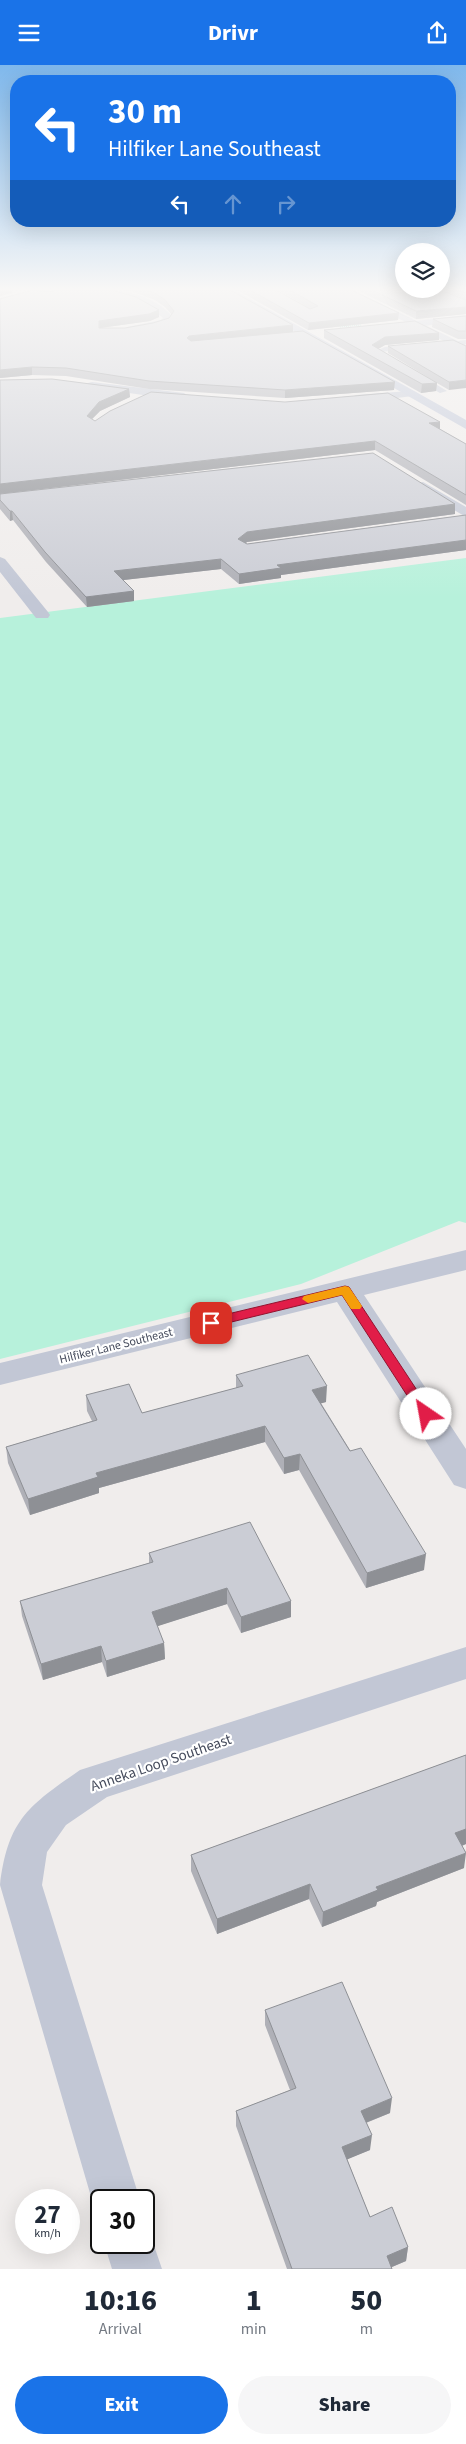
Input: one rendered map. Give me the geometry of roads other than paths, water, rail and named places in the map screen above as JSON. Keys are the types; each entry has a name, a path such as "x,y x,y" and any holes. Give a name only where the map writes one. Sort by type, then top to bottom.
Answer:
{"main road":[{"path":"409,394 466,425"}],"street":[{"path":"142,393 197,398"},
{"path":"132,402 149,394"},
{"path":"344,400 409,394"},
{"path":"408,477 462,518"},
{"path":"0,561 6,578 42,615"},
{"name":"Hilfiker Lane Southeast","path":"0,1374 466,1260"},
{"path":"345,1290 466,1476"},
{"name":"Anneka Loop Southeast","path":"113,2189 21,1885 27,1845 52,1812 94,1783 466,1663"},
{"path":"132,2254 137,2269"}]}
